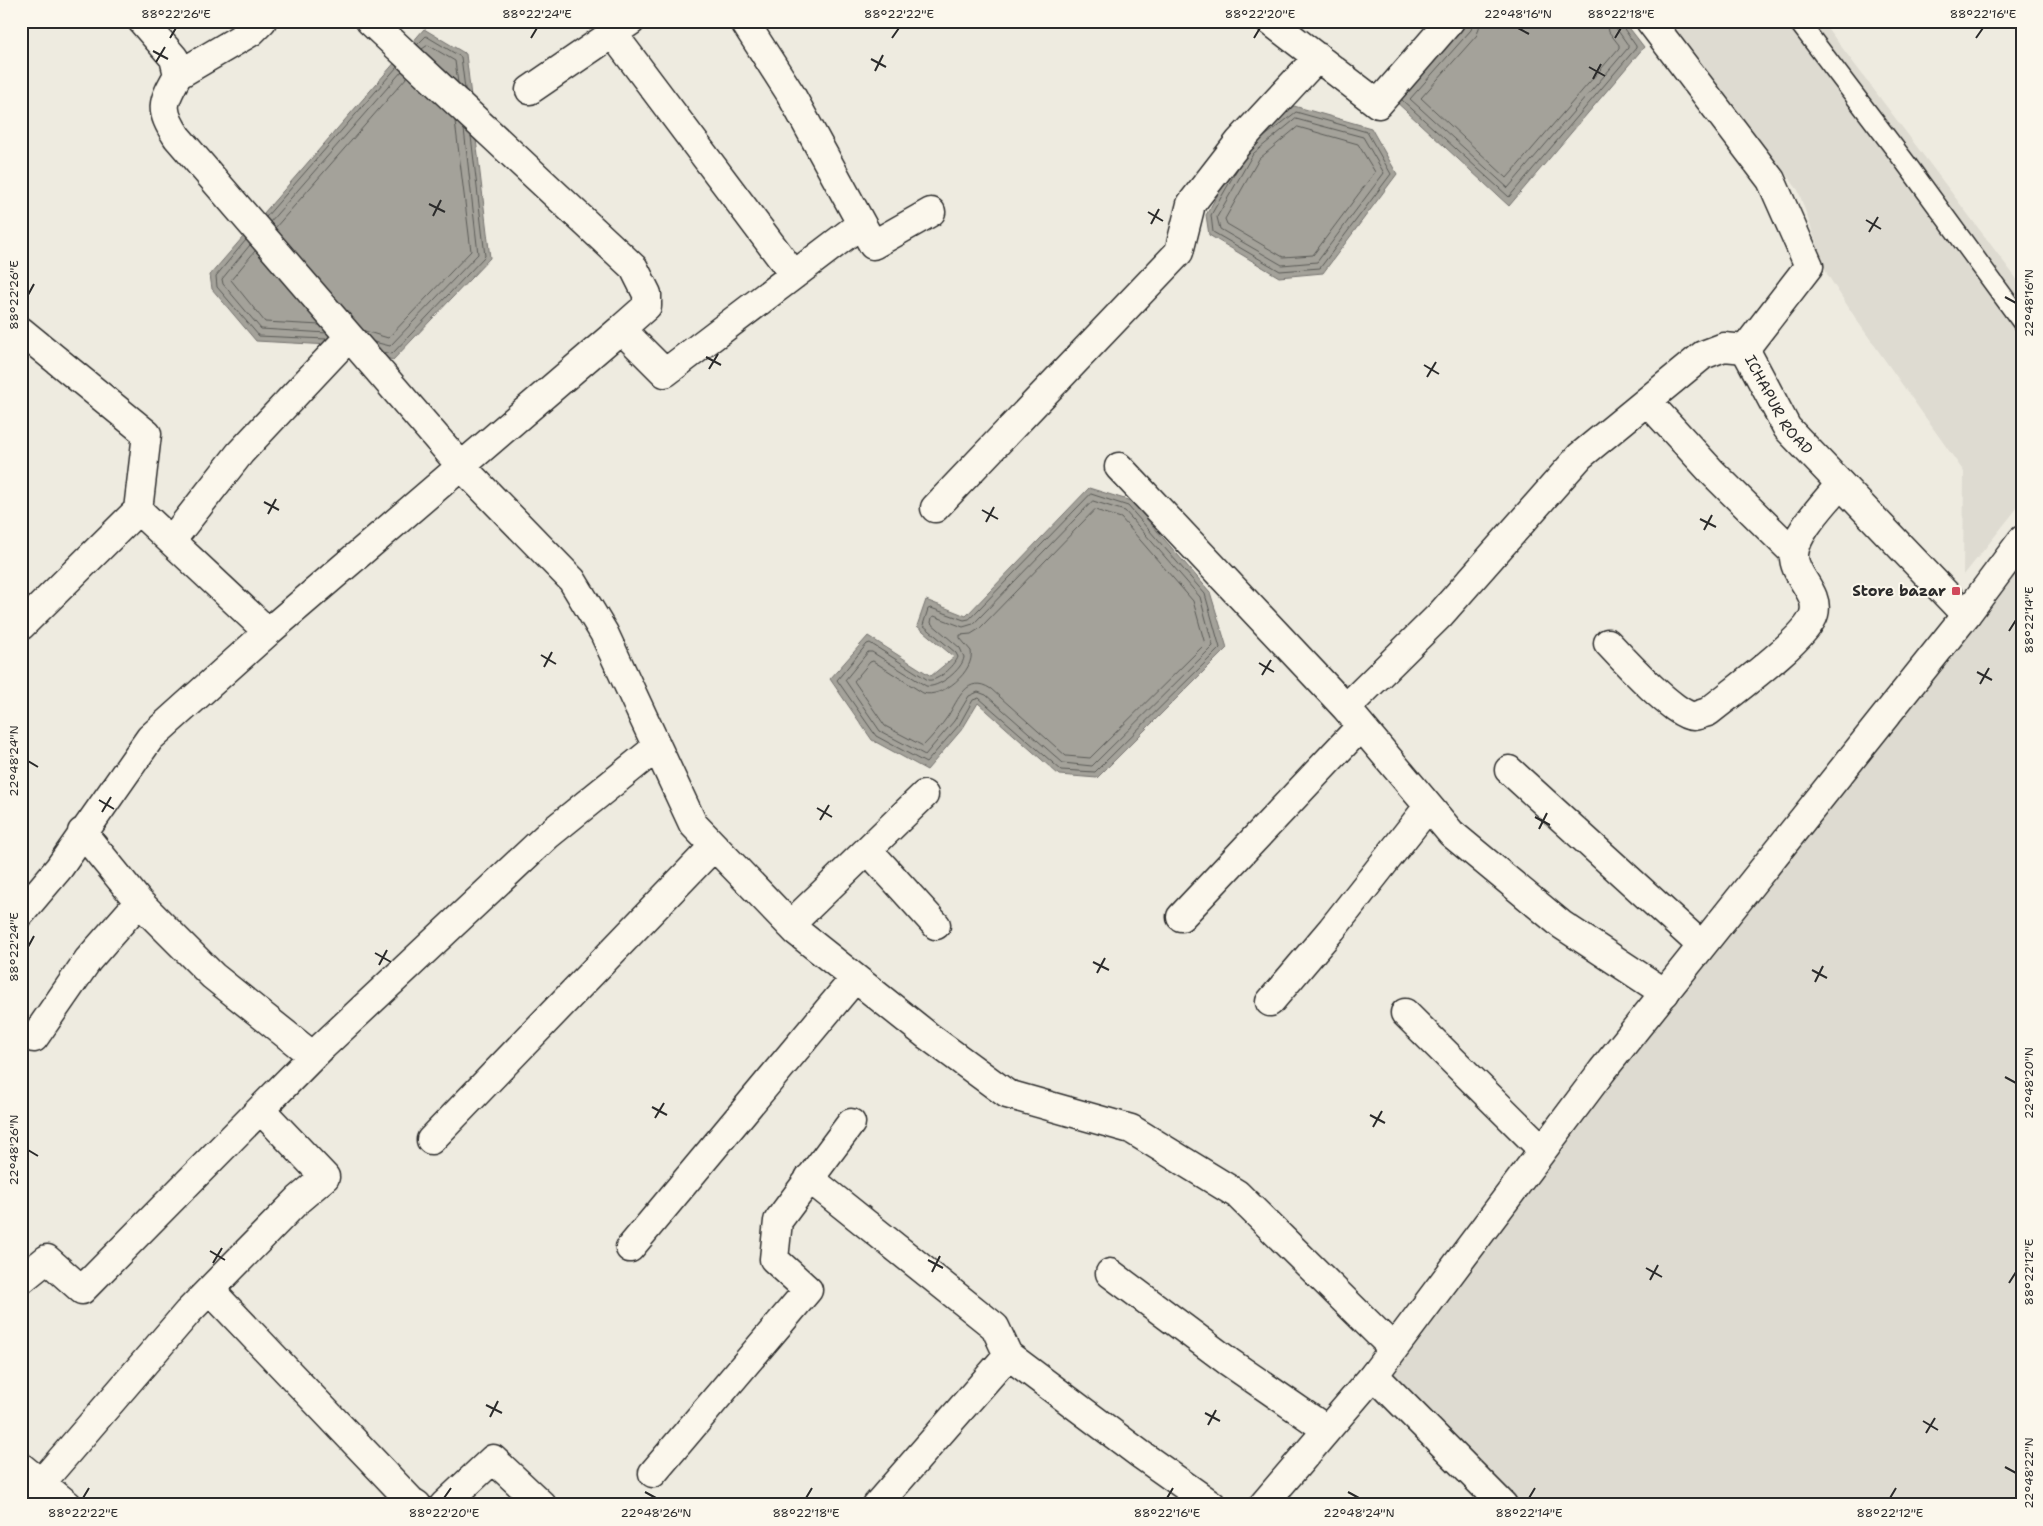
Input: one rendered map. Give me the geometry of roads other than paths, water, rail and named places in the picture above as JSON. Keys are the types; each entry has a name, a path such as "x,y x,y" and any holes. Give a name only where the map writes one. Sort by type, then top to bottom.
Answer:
{"street":[{"path":"142,21 174,58 178,75"},
{"path":"262,21 251,32 178,75 166,97 166,119 177,137 461,466 572,580 604,634 693,824 790,925 928,1036 1007,1094 1131,1129 1237,1194 1393,1348"},
{"path":"21,912 59,868 82,832 150,738 268,632 647,306 647,294 634,268 370,21"},
{"path":"744,21 790,92 873,245 931,212"},
{"path":"1270,21 1378,104 1450,21"},
{"name":"ICHAPUR ROAD","path":"1650,21 1771,180 1809,266 1745,349 1787,428 1966,615"},
{"path":"530,90 622,27 794,275"},
{"path":"935,508 1179,252 1191,204 1239,142 1318,57"},
{"path":"621,329 665,373 861,224"},
{"path":"21,331 147,434 138,510 21,626"},
{"path":"171,541 240,453 349,337"},
{"path":"1181,917 1440,615 1580,456 1703,355 1724,347 1745,349"},
{"path":"1647,400 1711,471 1794,554"},
{"path":"1119,467 1354,717 1450,832 1562,925 1664,993"},
{"path":"1608,643 1649,685 1682,713 1693,716 1708,712 1784,651 1806,627 1814,615 1816,604 1795,564 1794,554 1800,536 1840,484"},
{"path":"138,510 268,632"},
{"path":"1263,1505 1374,1375 1602,1071 1966,615 2022,540"},
{"path":"21,1280 47,1259 82,1290 313,1056 548,835 657,747"},
{"path":"1509,770 1701,945"},
{"path":"790,925 924,795"},
{"path":"1270,1002 1428,807"},
{"path":"82,832 139,902 213,976 313,1056"},
{"path":"431,1140 714,846"},
{"path":"868,850 936,926"},
{"path":"34,1038 88,960 139,902"},
{"path":"630,1248 855,978"},
{"path":"1405,1013 1542,1149"},
{"path":"21,1503 31,1475 299,1199 325,1177 261,1110"},
{"path":"653,1473 808,1290 774,1259 778,1221 850,1123"},
{"path":"809,1178 995,1327 1008,1355 1140,1454 1212,1505"},
{"path":"1110,1273 1229,1362 1326,1429"},
{"path":"210,1290 410,1501 417,1505"},
{"path":"877,1505 1008,1355"},
{"path":"1374,1375 1503,1505"},
{"path":"444,1505 493,1459 542,1505"},
{"path":"31,1475 68,1505"}],"lane":[{"path":"1798,21 1911,170 2022,322"}],"water":[{"path":"1464,21 1624,21 1644,47 1509,206 1393,99"},
{"path":"424,29 466,54 490,258 393,360 348,346 256,341 212,289 210,275"},
{"path":"1294,106 1371,128 1397,174 1323,273 1279,277 1209,235 1206,215 1245,147"},
{"path":"1089,488 1131,501 1210,592 1227,648 1097,778 1059,775 978,703 963,728 927,770 872,740 830,679 868,636 931,676 954,657 917,626 926,600 966,616"}],"place":[{"name":"Store bazar","path":"1956,591"}]}
